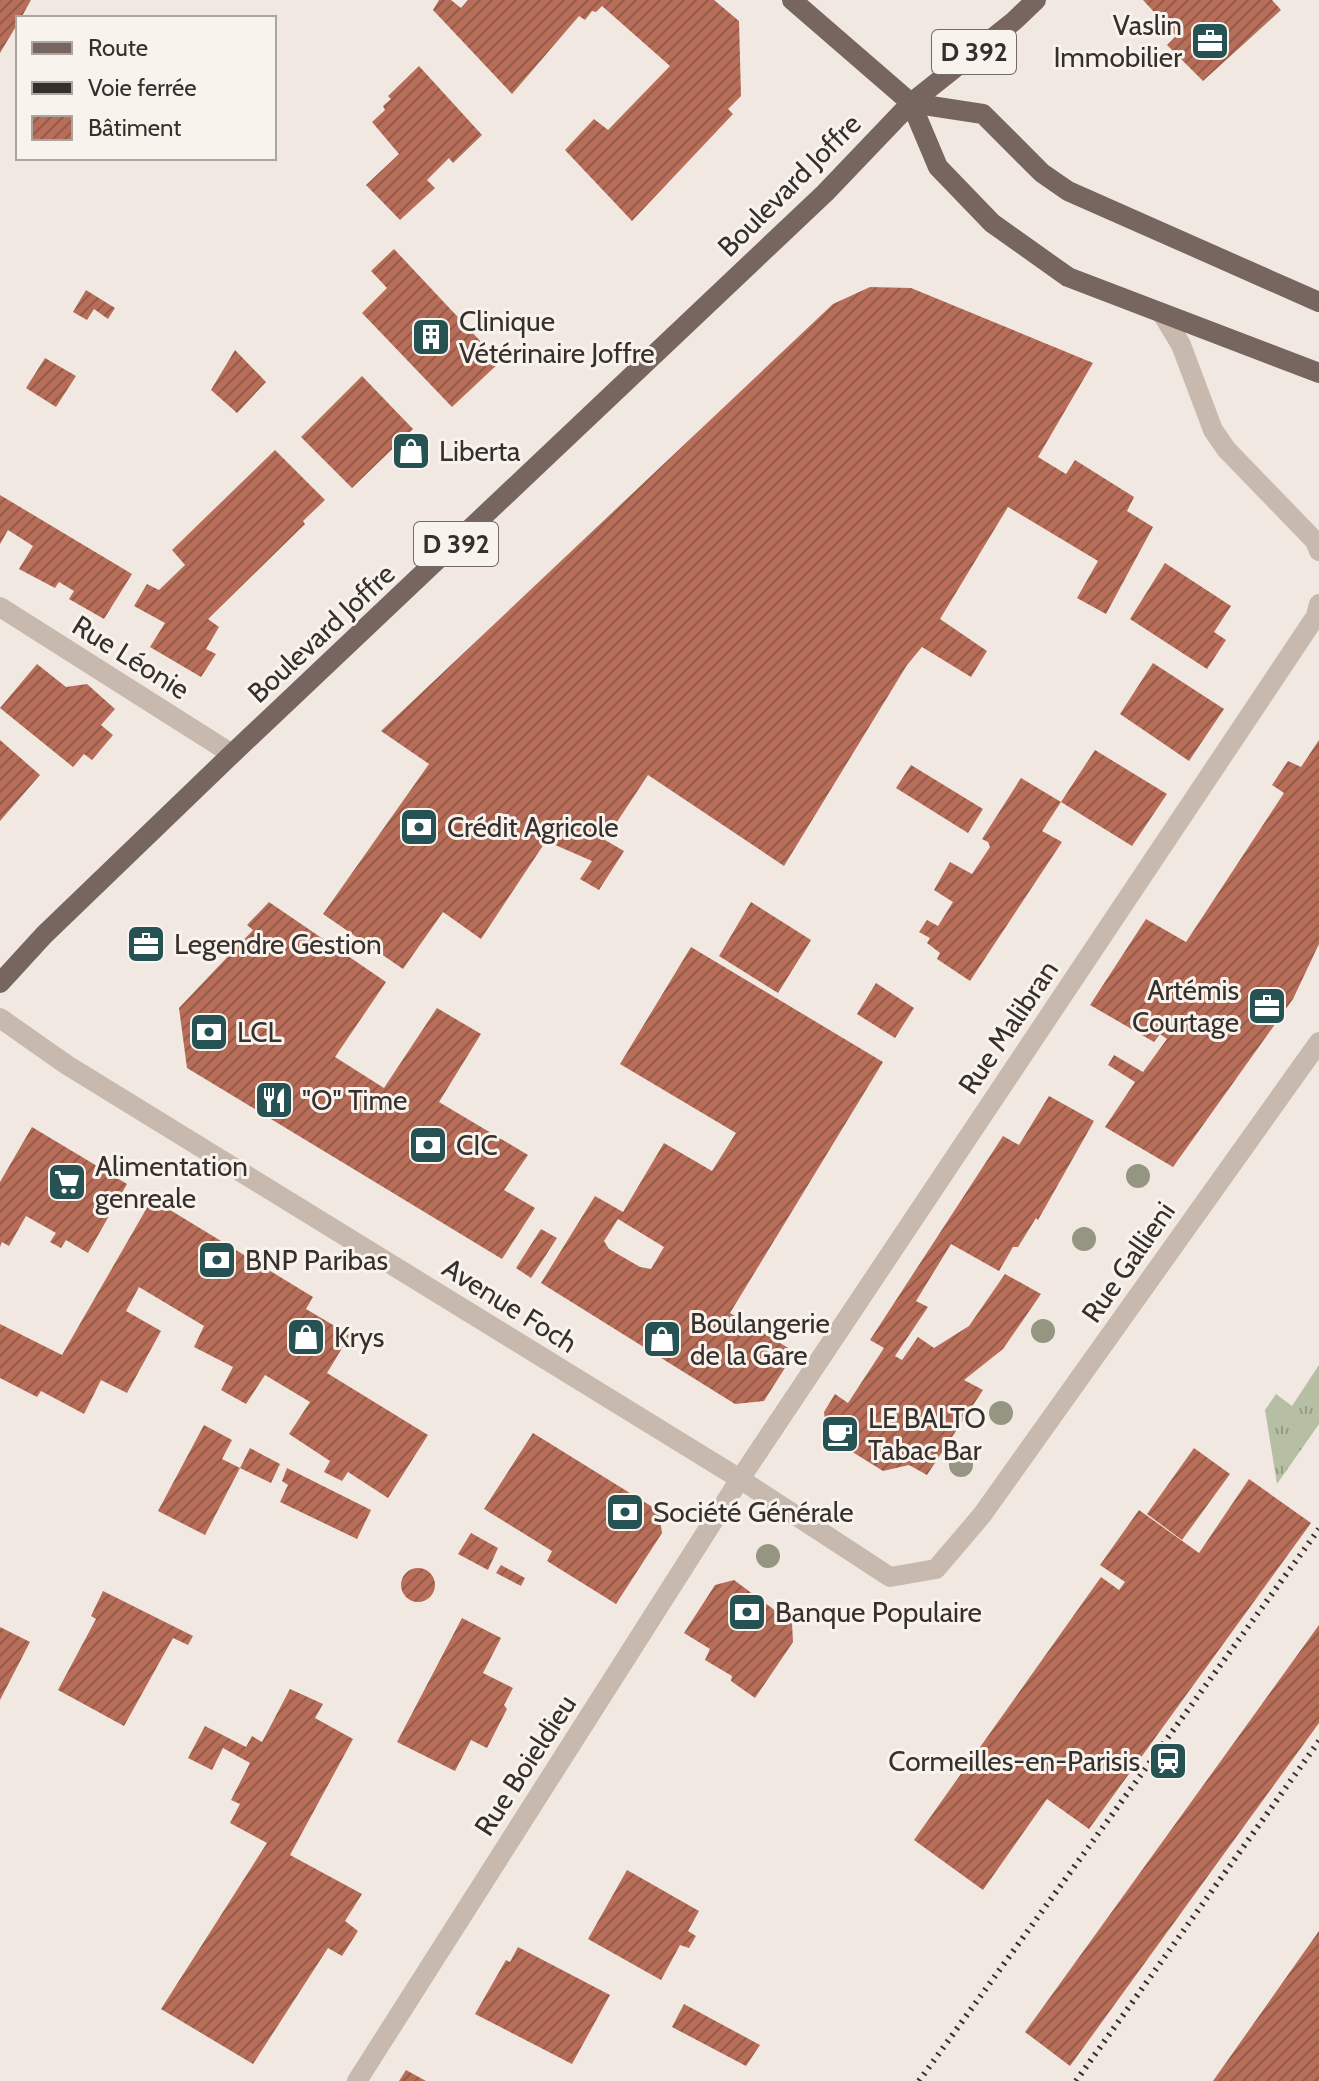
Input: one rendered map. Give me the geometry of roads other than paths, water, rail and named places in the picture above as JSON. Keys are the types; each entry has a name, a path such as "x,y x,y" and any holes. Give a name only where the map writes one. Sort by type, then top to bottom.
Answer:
{"main road":[{"path":"792,0 911,103 938,167 992,223 1068,277 1319,373"},
{"name":"Boulevard Joffre","path":"0,983 44,935 232,754 825,193 911,103 1036,0"},
{"path":"911,103 983,114 1042,173 1068,191 1319,302"}],"street":[{"path":"1163,315 1181,345 1213,430 1226,449 1315,541 1319,551"},
{"name":"Rue Malibran","path":"740,1479 1316,616 1319,604"},
{"name":"Rue Léonie","path":"0,607 232,754"},
{"name":"Avenue Foch","path":"0,1018 57,1059 740,1479 890,1577 936,1569 982,1515"},
{"name":"Rue Gallieni","path":"982,1515 1319,1042"},
{"name":"Rue Boieldieu","path":"357,2081 740,1479"}],"railway":[{"path":"919,2081 1319,1529"},
{"path":"1076,2081 1319,1741"}],"place":[{"name":"Vaslin Immobilier","path":"1210,41"},
{"name":"Clinique Vétérinaire Joffre","path":"431,337"},
{"name":"Liberta","path":"411,451"},
{"name":"Crédit Agricole","path":"419,827"},
{"name":"Legendre Gestion","path":"146,944"},
{"name":"Artémis Courtage","path":"1267,1006"},
{"name":"LCL","path":"209,1032"},
{"name":"\"O\" Time","path":"274,1100"},
{"name":"CIC","path":"428,1145"},
{"name":"Alimentation genreale","path":"67,1182"},
{"name":"BNP Paribas","path":"217,1260"},
{"name":"Krys","path":"306,1337"},
{"name":"Boulangerie de la Gare","path":"662,1339"},
{"name":"LE BALTO Tabac Bar","path":"840,1434"},
{"name":"Société Générale","path":"625,1512"},
{"name":"Banque Populaire","path":"747,1612"},
{"name":"Cormeilles-en-Parisis","path":"1168,1761"}]}
